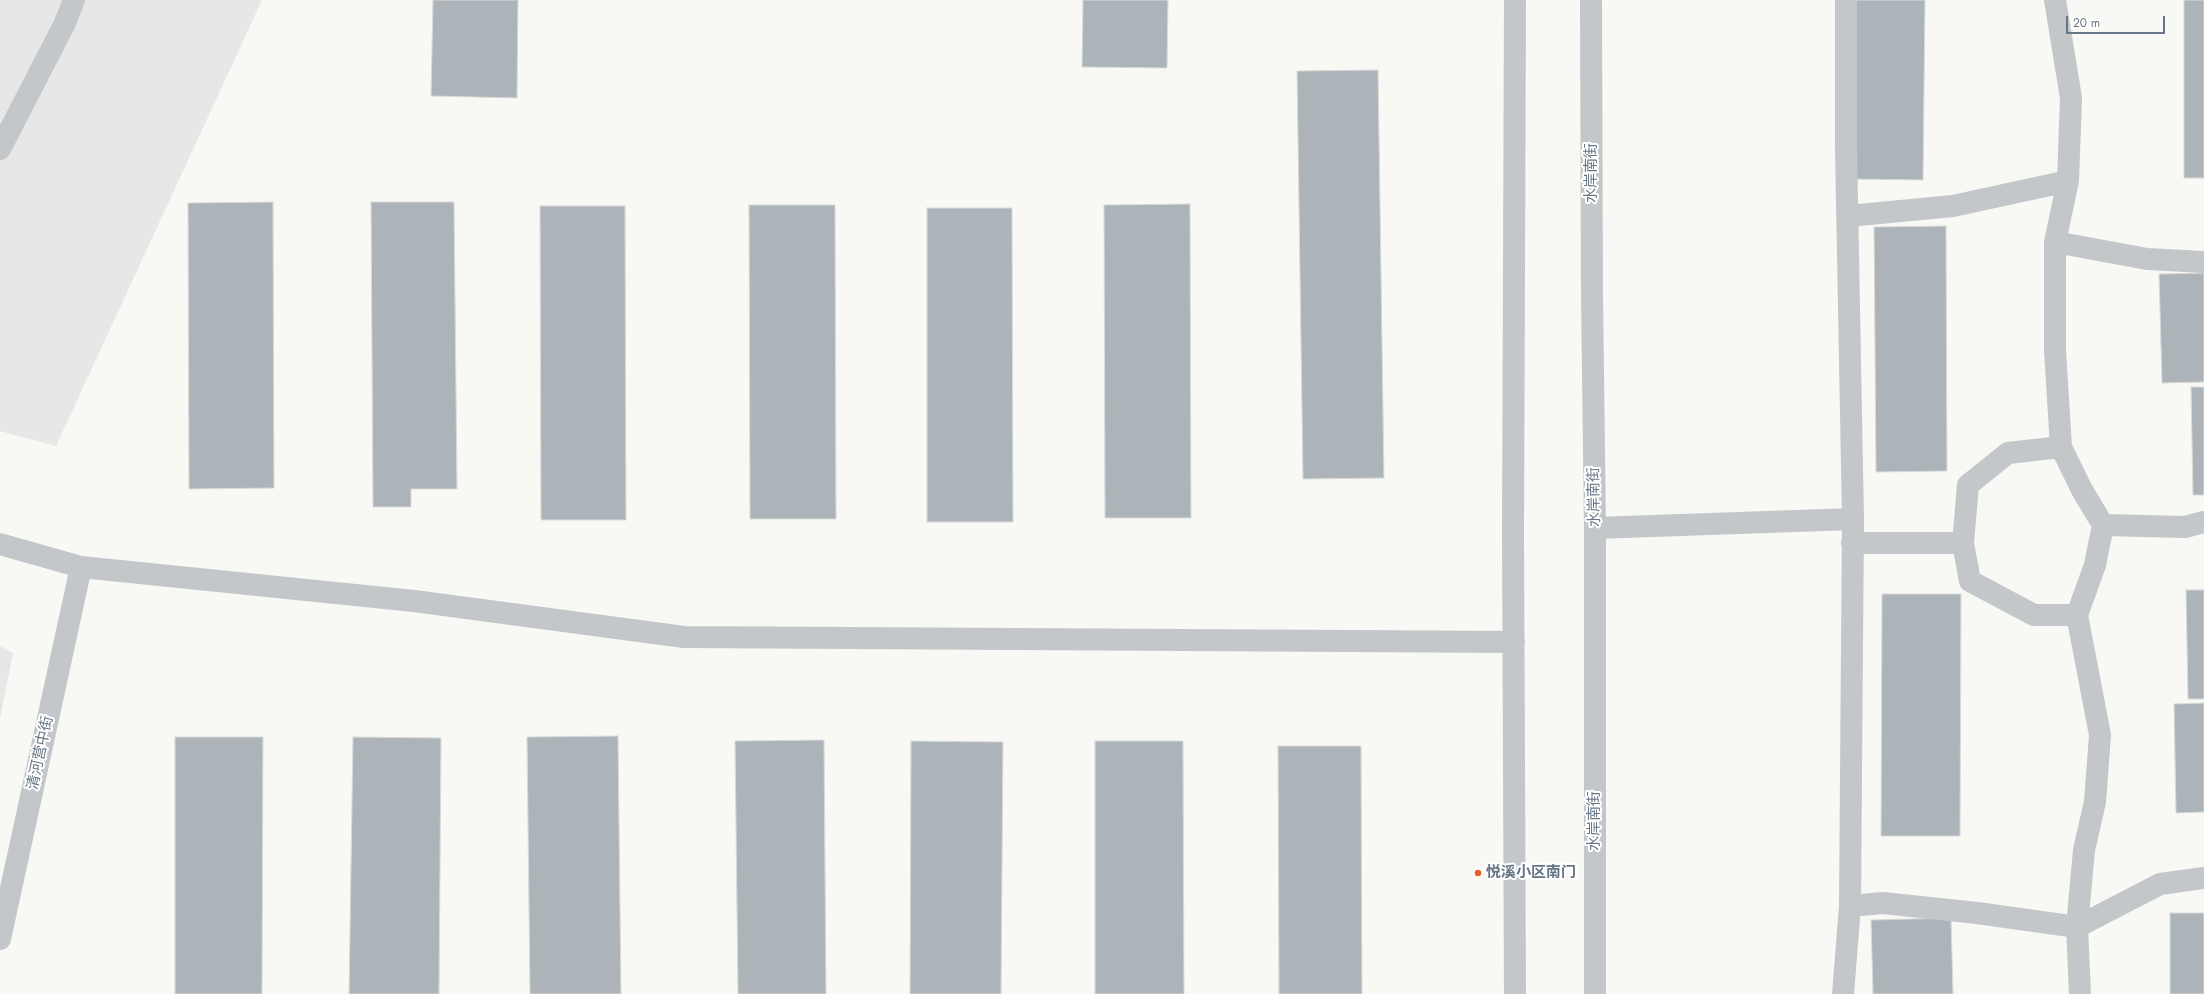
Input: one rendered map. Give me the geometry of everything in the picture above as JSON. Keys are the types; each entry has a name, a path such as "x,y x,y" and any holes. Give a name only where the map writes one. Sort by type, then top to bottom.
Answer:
{"street":[{"path":"0,149 64,25 74,0"},
{"path":"1515,0 1515,994"},
{"name":"水岸南街","path":"1591,0 1592,296 1595,528 1595,994"},
{"path":"1843,994 1850,906 1853,519 1846,0"},
{"path":"2055,0 2071,98 2068,181 2055,242 2055,352 2061,448 2082,490 2103,524 2095,564 2077,615 2100,735 2095,802 2084,850 2077,927 2080,994"},
{"path":"1848,216 1953,206 2068,181"},
{"path":"2055,242 2147,259 2204,262"},
{"path":"2061,448 2008,452 1968,484 1963,543 1970,580 2034,615 2077,615"},
{"path":"1595,528 1853,519"},
{"path":"2103,524 2185,527 2204,522"},
{"path":"1852,543 1963,543"},
{"path":"0,544 81,567 414,601 684,637 1514,642"},
{"name":"清河营中街","path":"0,939 81,567"},
{"path":"1850,906 1890,904 2077,927 2160,884 2204,878"}],"shaded area":[{"path":"0,0 262,0 56,446 0,431"},
{"path":"0,646 13,653 0,718"}],"building":[{"path":"433,0 518,0 517,98 431,96"},
{"path":"1083,0 1168,0 1167,68 1082,67"},
{"path":"1854,0 1925,0 1923,180 1852,179"},
{"path":"2184,0 2204,0 2204,178 2184,178"},
{"path":"1378,70 1384,478 1303,479 1297,71"},
{"path":"273,202 274,488 189,489 188,203"},
{"path":"371,202 454,202 457,489 411,489 411,507 373,507"},
{"path":"1190,204 1191,518 1105,518 1104,205"},
{"path":"749,205 835,205 836,519 750,519"},
{"path":"540,206 625,206 626,520 541,520"},
{"path":"927,208 1012,208 1013,522 927,522"},
{"path":"1946,226 1947,471 1876,472 1874,227"},
{"path":"2204,273 2204,382 2162,383 2159,274"},
{"path":"2191,387 2204,387 2204,495 2193,495"},
{"path":"2186,590 2204,590 2204,699 2188,699"},
{"path":"1882,594 1961,594 1960,836 1881,836"},
{"path":"2204,703 2204,812 2176,813 2174,704"},
{"path":"618,736 621,994 530,994 527,737"},
{"path":"175,737 263,737 262,994 175,994"},
{"path":"353,737 441,738 439,994 349,994"},
{"path":"824,740 826,994 738,994 735,741"},
{"path":"911,741 1003,742 1001,994 910,994"},
{"path":"1095,741 1183,741 1184,994 1095,994"},
{"path":"1278,746 1361,746 1362,994 1279,994"},
{"path":"2170,913 2204,913 2204,994 2170,994"},
{"path":"1951,918 1953,994 1873,994 1871,920"}],"place":[{"name":"悦溪小区南门","path":"1478,873"}]}
